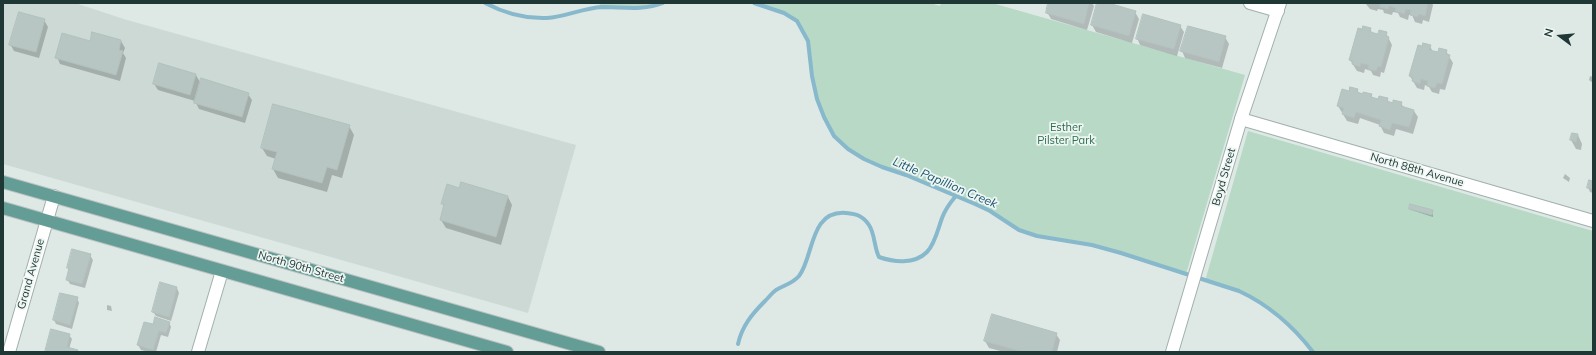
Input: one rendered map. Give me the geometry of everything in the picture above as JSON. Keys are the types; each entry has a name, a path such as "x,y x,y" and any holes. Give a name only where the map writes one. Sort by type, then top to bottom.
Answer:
{"main road":[{"name":"North 90th Street","path":"3,182 599,352"},
{"path":"3,208 507,352"}],"street":[{"path":"1250,3 1279,7"},
{"name":"Boyd Street","path":"1172,352 1241,119 1279,7"},
{"name":"North 88th Avenue","path":"1241,119 1593,222"},
{"name":"Grand Avenue","path":"9,352 54,196"},
{"path":"198,352 222,271"}],"shaded area":[{"path":"3,3 75,3 127,20 576,145 528,313 3,164"}],"green space":[{"path":"600,3 663,3 643,8 599,7"},
{"name":"Esther Pilster Park","path":"754,3 930,3 940,6 941,3 992,3 1245,75 1186,274 1092,245 1037,236 1019,230 990,211 906,175 882,167 848,149 834,136 817,99 812,76 808,41 804,30 797,21 784,13"},
{"path":"1248,131 1593,231 1593,352 1313,352 1290,326 1266,306 1238,292 1205,281"}],"building":[{"path":"1048,3 1089,3 1084,24 1046,13"},
{"path":"1097,3 1108,3 1136,11 1129,36 1091,25"},
{"path":"1375,3 1428,3 1425,16 1419,14 1418,17 1410,15 1411,10 1406,9 1404,14 1395,11 1396,8 1389,6 1388,9 1380,7 1380,4"},
{"path":"19,12 45,19 36,52 9,45"},
{"path":"1143,14 1181,25 1174,49 1136,39"},
{"path":"1188,26 1226,36 1219,62 1180,51"},
{"path":"1363,26 1371,28 1370,32 1378,34 1379,30 1387,32 1386,36 1389,37 1381,67 1378,66 1376,71 1368,69 1369,65 1361,63 1360,67 1352,64 1353,61 1349,60 1358,28 1362,29"},
{"path":"92,32 121,40 119,50 123,51 116,75 55,58 62,33 90,41"},
{"path":"1423,43 1431,45 1429,50 1438,52 1439,48 1447,50 1446,54 1450,55 1442,84 1437,83 1435,88 1427,86 1428,81 1421,79 1420,84 1412,81 1413,77 1409,76 1418,45 1422,46"},
{"path":"159,63 196,74 190,95 153,84"},
{"path":"201,78 249,93 242,117 194,103"},
{"path":"1350,87 1358,89 1357,92 1363,94 1363,92 1372,94 1371,97 1378,99 1379,96 1388,98 1387,101 1393,103 1393,100 1402,102 1401,106 1414,110 1409,127 1392,123 1390,130 1379,126 1381,120 1356,112 1354,118 1342,114 1344,108 1337,106 1342,89 1349,91"},
{"path":"273,104 350,125 337,170 327,167 322,183 272,169 277,152 261,148"},
{"path":"1572,133 1578,134 1576,142 1570,140"},
{"path":"1589,180 1593,181 1593,189 1587,188"},
{"path":"461,182 508,196 496,237 440,220 444,204 441,204 447,184 459,188"},
{"path":"1410,204 1433,210 1432,215 1409,209"},
{"path":"72,249 91,254 82,284 66,280 69,268 67,268"},
{"path":"160,282 177,287 169,317 152,312"},
{"path":"60,293 78,297 70,325 53,320"},
{"path":"992,314 1057,333 1052,352 1023,352 984,341"},
{"path":"155,317 170,322 166,333 159,331 153,350 137,345 144,322 153,324"},
{"path":"51,329 70,334 67,347 78,350 77,352 45,352"}],"waterway":[{"name":"Little Papillion Creek","path":"485,3 515,15 539,18 561,16 602,7 640,8 663,3"},
{"name":"Little Papillion Creek","path":"754,3 784,13 797,21 808,41 812,76 817,99 824,117 834,136 848,149 864,159 975,204 990,211 1019,230 1037,236 1092,245 1121,253 1239,291 1280,317 1297,333 1313,352"},
{"path":"738,344 745,326 756,311 776,290 791,283 799,276 804,268 814,236 825,219 834,214 846,213 859,216 867,222 871,229 879,257 897,261 910,261 922,256 930,249 942,218 949,204 955,197"}]}
